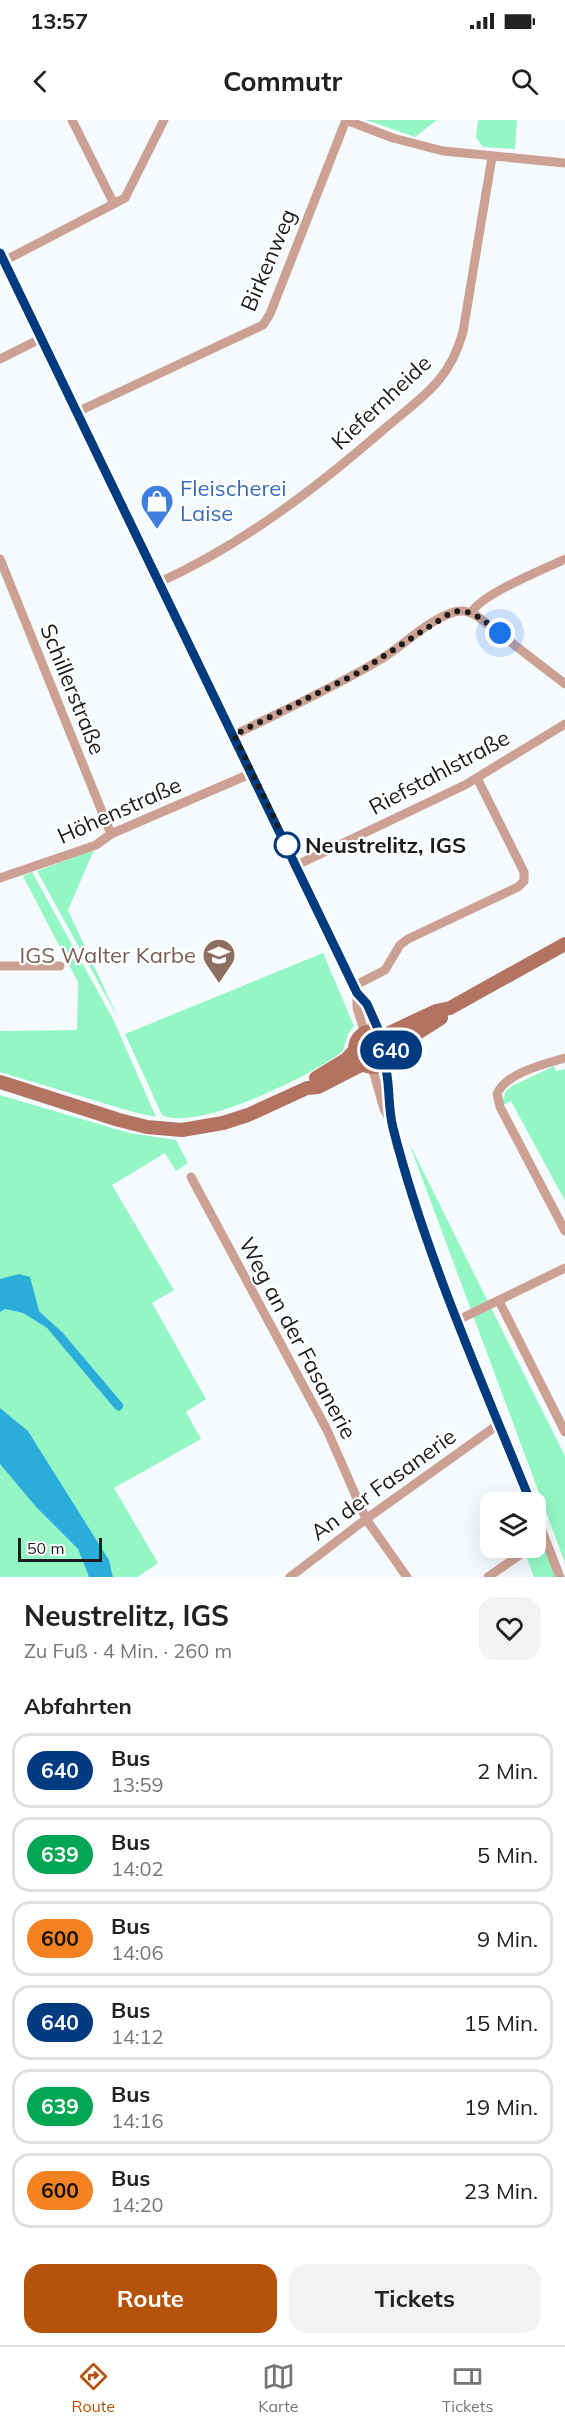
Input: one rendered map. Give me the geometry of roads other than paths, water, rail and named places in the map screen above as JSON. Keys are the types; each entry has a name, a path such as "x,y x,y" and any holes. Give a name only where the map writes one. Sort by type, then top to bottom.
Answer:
{"street":[{"path":"72,120 114,204"},
{"path":"164,120 125,198 2,257 297,865 355,990 367,1004 392,1049"},
{"path":"346,120 393,138 434,148 492,157 565,163"},
{"name":"Birkenweg","path":"77,412 263,325 270,314 346,120"},
{"name":"Kiefernheide","path":"160,582 225,547 288,508 356,454 437,382 455,355 463,332 492,157"},
{"path":"0,358 42,338"},
{"name":"Schillerstraße","path":"0,559 111,834"},
{"path":"471,613 477,604 489,596 565,559"},
{"path":"234,735 356,674 447,614 457,611 471,613 565,684"},
{"name":"Riefstahlstraße","path":"297,865 416,810 477,778 565,724"},
{"name":"Höhenstraße","path":"0,878 96,845 111,834 252,773"},
{"path":"355,990 385,970 400,945 408,939 518,887 524,881 524,872 477,778"},
{"path":"307,1088 314,1080 347,1059 355,1050 358,1039 363,1034 370,1031 382,1033 436,1011 450,1008 565,944"},
{"path":"0,966 60,966"},
{"path":"355,990 363,1034"},
{"path":"450,1008 441,1018 392,1049 386,1063 392,1124 429,1249 527,1492"},
{"path":"355,1050 357,1057 368,1066 392,1124"},
{"path":"565,1058 519,1075 504,1083 497,1094 500,1107 565,1231"},
{"path":"0,1082 119,1120 166,1130 201,1128 223,1123 307,1088 318,1087 368,1066 386,1063"},
{"name":"Weg an der Fasanerie","path":"191,1177 327,1430 366,1519 407,1577"},
{"path":"458,1320 565,1268"},
{"path":"499,1301 565,1432"},
{"name":"An der Fasanerie","path":"290,1577 366,1519 499,1424"},
{"path":"546,1541 560,1577"},
{"path":"488,1577 515,1558"}],"water":[{"path":"19,1274 30,1277 39,1311 63,1333 123,1404 123,1408 119,1411 115,1409 47,1328 23,1313 5,1309 0,1312 0,1279"},
{"path":"0,1408 28,1431 109,1560 113,1577 89,1577 78,1549 36,1507 0,1464"}],"place":[{"name":"Fleischerei Laise","path":"157,530"},
{"name":"Neustrelitz, IGS","path":"287,845"},
{"name":"IGS Walter Karbe","path":"219,984"}]}
